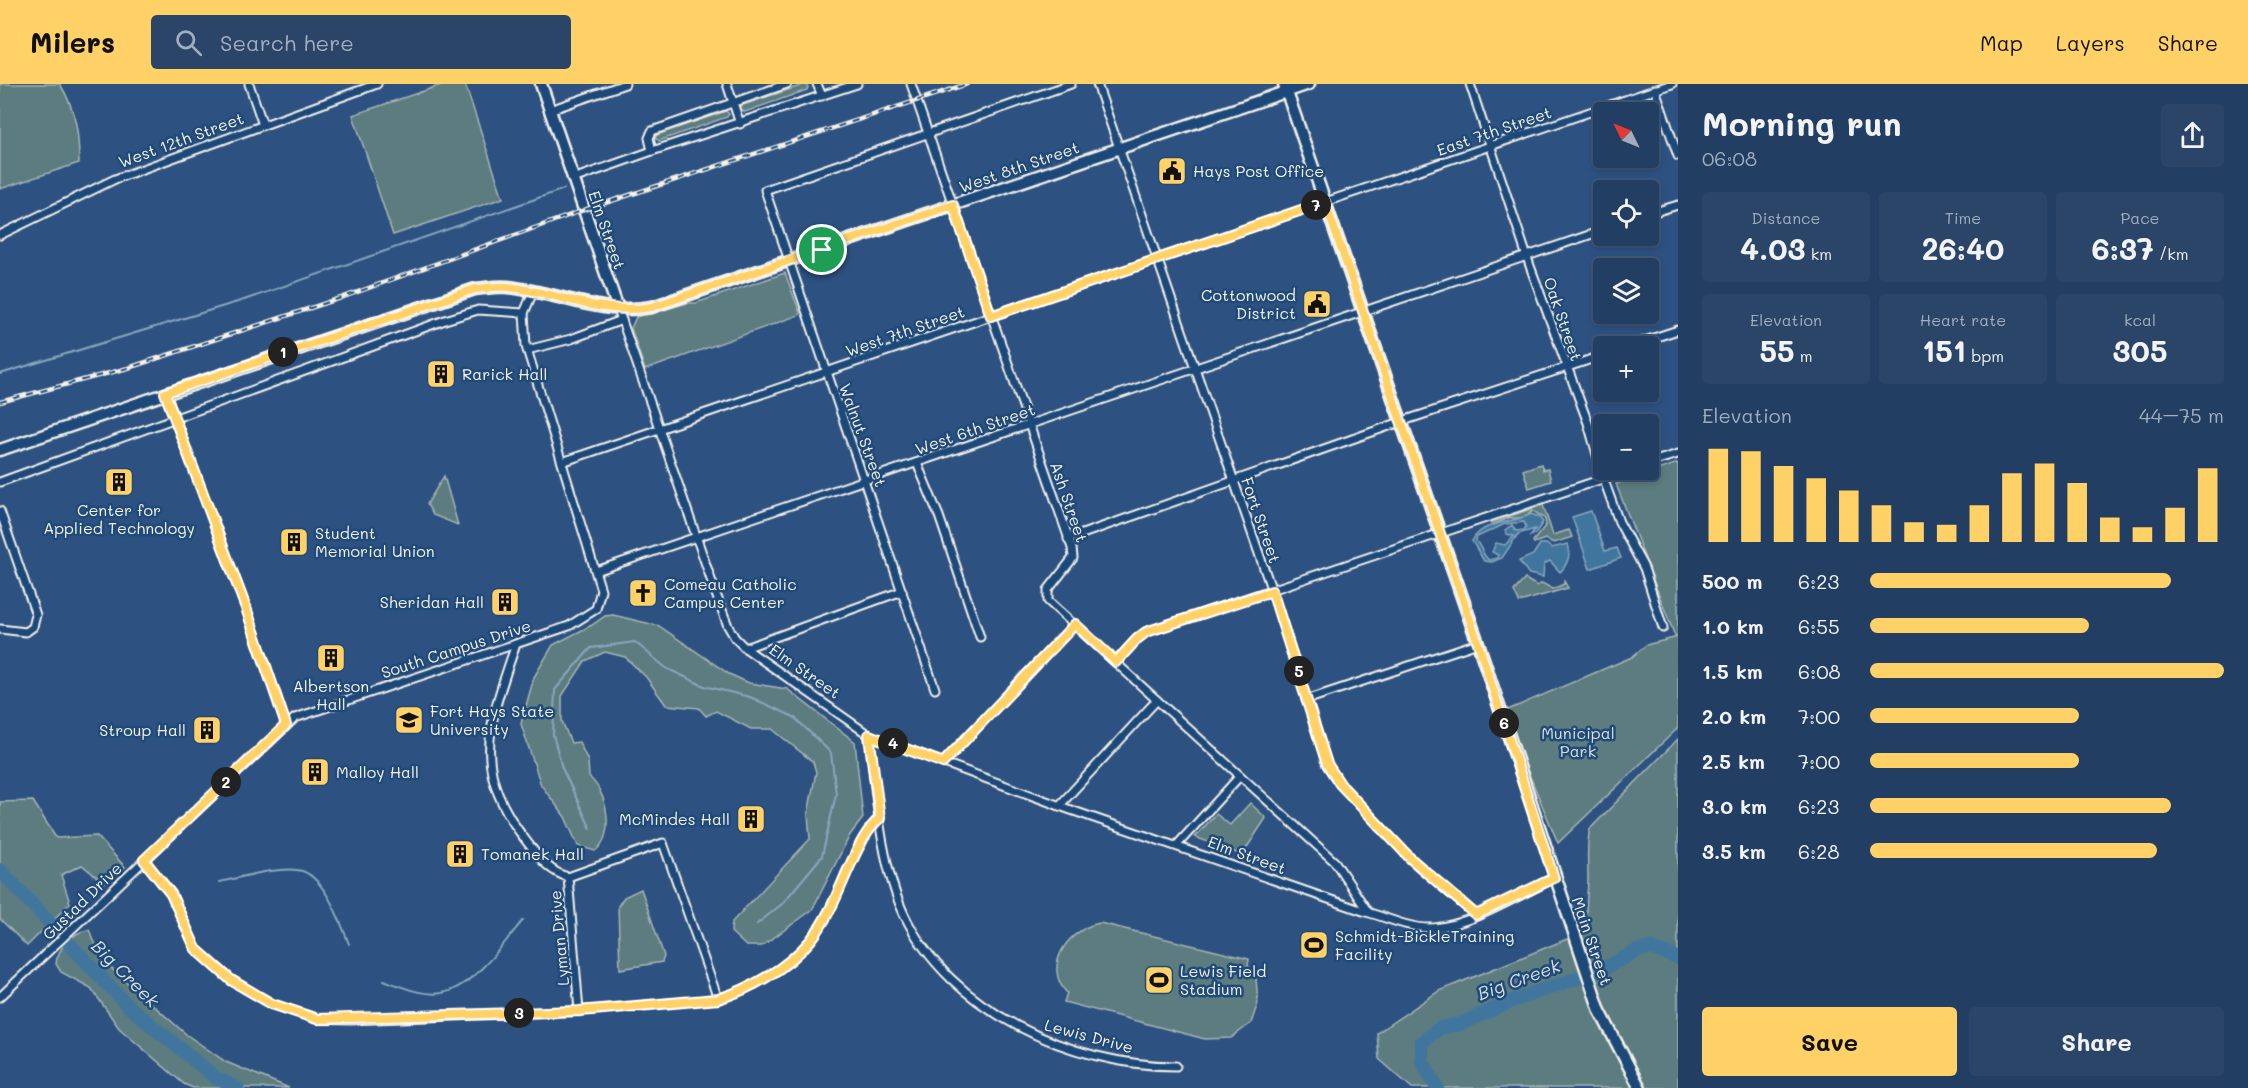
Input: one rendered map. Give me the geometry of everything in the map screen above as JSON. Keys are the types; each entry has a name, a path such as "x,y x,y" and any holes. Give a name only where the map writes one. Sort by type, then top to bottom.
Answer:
{"main road":[{"name":"Elm Street","path":"541,84 618,309"},
{"name":"West 8th Street","path":"0,450 475,289 508,287 553,296 581,305 618,309 633,310 652,307 1119,149 1286,88 1309,84"},
{"name":"Main Street","path":"1286,88 1478,643 1554,878 1600,1011 1640,1088"}],"street":[{"path":"249,84 263,125"},
{"name":"West 12th Street","path":"0,235 115,179 377,84"},
{"path":"550,110 625,84"},
{"path":"727,84 740,124"},
{"path":"652,151 649,138 652,131 787,84"},
{"path":"817,84 822,96"},
{"path":"573,179 857,84"},
{"name":"Ash Street","path":"911,84 1068,539 1073,558 1046,597 1335,862 1368,912"},
{"path":"928,135 1071,84"},
{"name":"Fort Street","path":"1096,84 1272,591 1327,764 1340,784 1411,859 1476,915"},
{"name":"Oak Street","path":"1470,84 1527,255 1593,441"},
{"name":"East 7th Street","path":"1325,202 1672,84"},
{"path":"1655,89 1678,156"},
{"name":"Walnut Street","path":"928,135 765,190 934,689"},
{"name":"West 7th Street","path":"562,462 1325,202"},
{"path":"1659,211 1678,205"},
{"name":"West 6th Street","path":"596,572 1593,234"},
{"path":"0,482 478,310 525,313 533,292"},
{"name":"Elm Street","path":"618,309 728,626 735,638 745,648 869,735 1059,806 1411,925 1429,928 1448,926 1554,878"},
{"name":"South Campus Drive","path":"286,725 303,714 569,626 596,609 601,590 527,350 525,313"},
{"path":"527,350 571,339 622,320"},
{"path":"1659,336 1678,330"},
{"path":"1068,539 1233,480 1593,359"},
{"path":"165,393 246,608 286,725"},
{"path":"1659,460 1678,454"},
{"path":"917,463 939,516 980,637"},
{"path":"1116,662 1146,632 1594,480"},
{"name":"Oak Street","path":"1604,480 1619,522 1644,568 1664,628"},
{"path":"0,511 3,531 36,615 36,622 26,632 0,629"},
{"path":"745,648 902,591"},
{"path":"943,763 1075,624"},
{"path":"1306,700 1478,643"},
{"name":"Lyman Drive","path":"516,644 493,714 488,751 490,773 501,803 519,831 549,867 568,877 579,1011"},
{"path":"1059,806 1157,700"},
{"name":"Gustad Drive","path":"0,997 286,725"},
{"name":"Lewis Drive","path":"869,735 880,818 894,886 903,913 930,958 956,984 1000,1017 1030,1034 1101,1055 1151,1066 1176,1066"},
{"path":"1177,845 1239,776"},
{"path":"144,860 171,894 196,949 231,980 272,1004 317,1019 342,1020 579,1011 718,999 734,994 771,974 811,940 836,896 862,841 872,825 880,818"},
{"path":"568,877 663,843 718,999"}],"green space":[{"path":"0,84 60,84 70,103 76,122 79,163 0,189"},
{"path":"444,84 465,84 503,198 393,235 353,115"},
{"path":"806,84 807,90 745,112 740,109 743,105"},
{"path":"726,111 729,114 727,117 659,141 655,138 657,135"},
{"path":"785,273 799,315 645,370 631,328 636,317 688,303 696,303"},
{"path":"1678,463 1678,635 1675,636 1616,484 1628,480 1659,480 1659,469"},
{"path":"1541,464 1543,470 1548,469 1551,481 1529,488 1523,470"},
{"path":"444,476 458,525 433,515 427,504"},
{"path":"1543,505 1553,535 1569,530 1572,537 1554,543 1545,539 1534,543 1533,541 1546,525 1545,519 1533,511 1522,518 1509,518 1492,525 1490,523"},
{"path":"1525,579 1537,586 1542,583 1553,589 1564,584 1564,581 1568,588 1519,602 1514,591"},
{"path":"613,615 659,626 729,674 749,683 787,689 855,742 863,818 850,835 812,910 762,946 746,946 731,932 732,922 810,839 808,814 816,772 813,762 772,729 751,729 716,711 706,716 699,708 666,705 646,677 625,657 605,652 585,661 562,696 562,721 571,743 579,742 588,761 589,777 600,792 607,814 605,835 602,844 595,851 578,846 565,817 541,785 521,724 534,677 553,645 605,616"},
{"name":"Municipal Park","path":"1678,637 1678,728 1558,843 1503,712 1632,657 1646,645"},
{"path":"1678,739 1678,1088 1412,1088 1379,1059 1377,1033 1439,991 1587,931 1590,829"},
{"path":"33,801 56,838 97,836 125,867 104,883 82,865 61,875 70,903 27,946 0,919 0,802"},
{"path":"1250,803 1266,818 1242,855 1195,837 1216,814 1230,825"},
{"path":"641,889 664,956 662,962 620,969 618,906 624,897"},
{"name":"Lewis Field Stadium","path":"1100,923 1249,959 1248,966 1256,979 1258,1003 1251,1023 1231,1038 1205,1039 1064,1002 1067,993 1060,982 1057,971 1062,949 1079,932"},
{"path":"89,930 104,962 187,1035 226,1062 289,1088 193,1088 184,1084 119,1028 91,988 61,972 56,964 59,952 67,942 83,931"}],"water":[{"path":"1591,511 1605,551 1617,548 1621,558 1590,569 1572,517"},
{"path":"1531,514 1539,517 1543,522 1535,534 1530,536 1535,529 1518,534 1502,558 1492,562 1484,561 1472,541 1477,534 1491,526","holes":["1524,522 1526,527 1524,530 1516,531 1512,525 1505,530 1507,534 1514,536 1505,545 1496,543 1492,552 1498,555 1497,558 1489,560 1476,541 1477,537 1505,524"]},
{"path":"1540,544 1546,544 1552,548 1568,544 1568,559 1560,572 1550,561 1544,564 1543,577 1529,574 1519,561 1533,555"}],"waterway":[{"path":"0,374 244,300 564,189"},
{"path":"591,829 562,768 553,735 555,690 591,648 635,642 666,668 704,686 750,697 794,717 831,753 836,794 822,856 782,904 757,924"},
{"name":"Big Creek","path":"0,870 128,1006 216,1078 237,1088"},
{"path":"219,882 273,871 302,871 318,882 325,892 349,944"},
{"path":"384,980 430,994 457,988 489,961 523,920"},
{"name":"Big Creek","path":"1437,1088 1422,1061 1422,1042 1440,1028 1460,1024 1515,1000 1603,969 1637,951 1650,948 1678,958"}],"railway":[{"path":"0,402 128,368 341,298 584,210 967,84"}],"place":[{"name":"Hays Post Office","path":"1172,171"},
{"name":"Cottonwood District","path":"1317,304"},
{"name":"Rarick Hall","path":"441,374"},
{"name":"Center for Applied Technology","path":"119,482"},
{"name":"Student Memorial Union","path":"294,542"},
{"name":"Comeau Catholic Campus Center","path":"643,593"},
{"name":"Sheridan Hall","path":"505,602"},
{"name":"Albertson Hall","path":"331,658"},
{"name":"Fort Hays State University","path":"409,720"},
{"name":"Stroup Hall","path":"207,730"},
{"name":"Malloy Hall","path":"315,772"},
{"name":"McMindes Hall","path":"751,819"},
{"name":"Tomanek Hall","path":"460,854"},
{"name":"Schmidt-BickleTraining Facility","path":"1314,945"},
{"name":"Lewis Field Stadium","path":"1159,980"}],"route":[{"path":"1325,202 1478,643 1554,878 1476,915 1411,859 1370,818 1340,784 1327,764 1272,591 1146,632 1116,662 1075,624 943,763 869,735 880,818 872,825 862,841 836,896 811,940 771,974 734,994 718,999 579,1011 350,1020 317,1019 272,1004 231,980 196,949 171,894 144,860 286,725 246,608 165,393 412,308 475,289 508,287 553,296 581,305 633,310 652,307 822,250 953,205 974,260 991,316 1325,202"}]}
